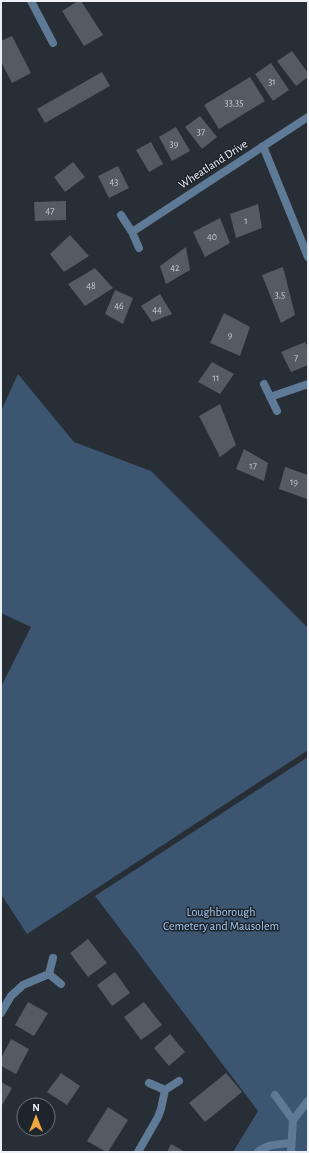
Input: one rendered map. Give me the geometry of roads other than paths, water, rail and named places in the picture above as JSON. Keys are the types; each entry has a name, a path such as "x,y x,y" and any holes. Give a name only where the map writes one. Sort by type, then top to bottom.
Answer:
{"street":[{"path":"31,1 52,43"},
{"name":"Wheatland Drive","path":"132,232 308,117"},
{"path":"263,146 308,257"},
{"path":"121,215 132,232 139,248"},
{"path":"264,384 277,411"},
{"path":"270,397 308,384"},
{"path":"50,974 53,958"},
{"path":"50,974 61,984"},
{"path":"1,1013 11,996 23,985 50,974"},
{"path":"138,1152 158,1117 165,1090 179,1081"},
{"path":"148,1083 165,1090"},
{"path":"275,1095 293,1120"},
{"path":"291,1152 293,1120 308,1101"},
{"path":"258,1152 261,1149 272,1146 292,1143"}],"park label":[{"name":"Loughborough Cemetery and Mausolem","path":"221,919"}]}
